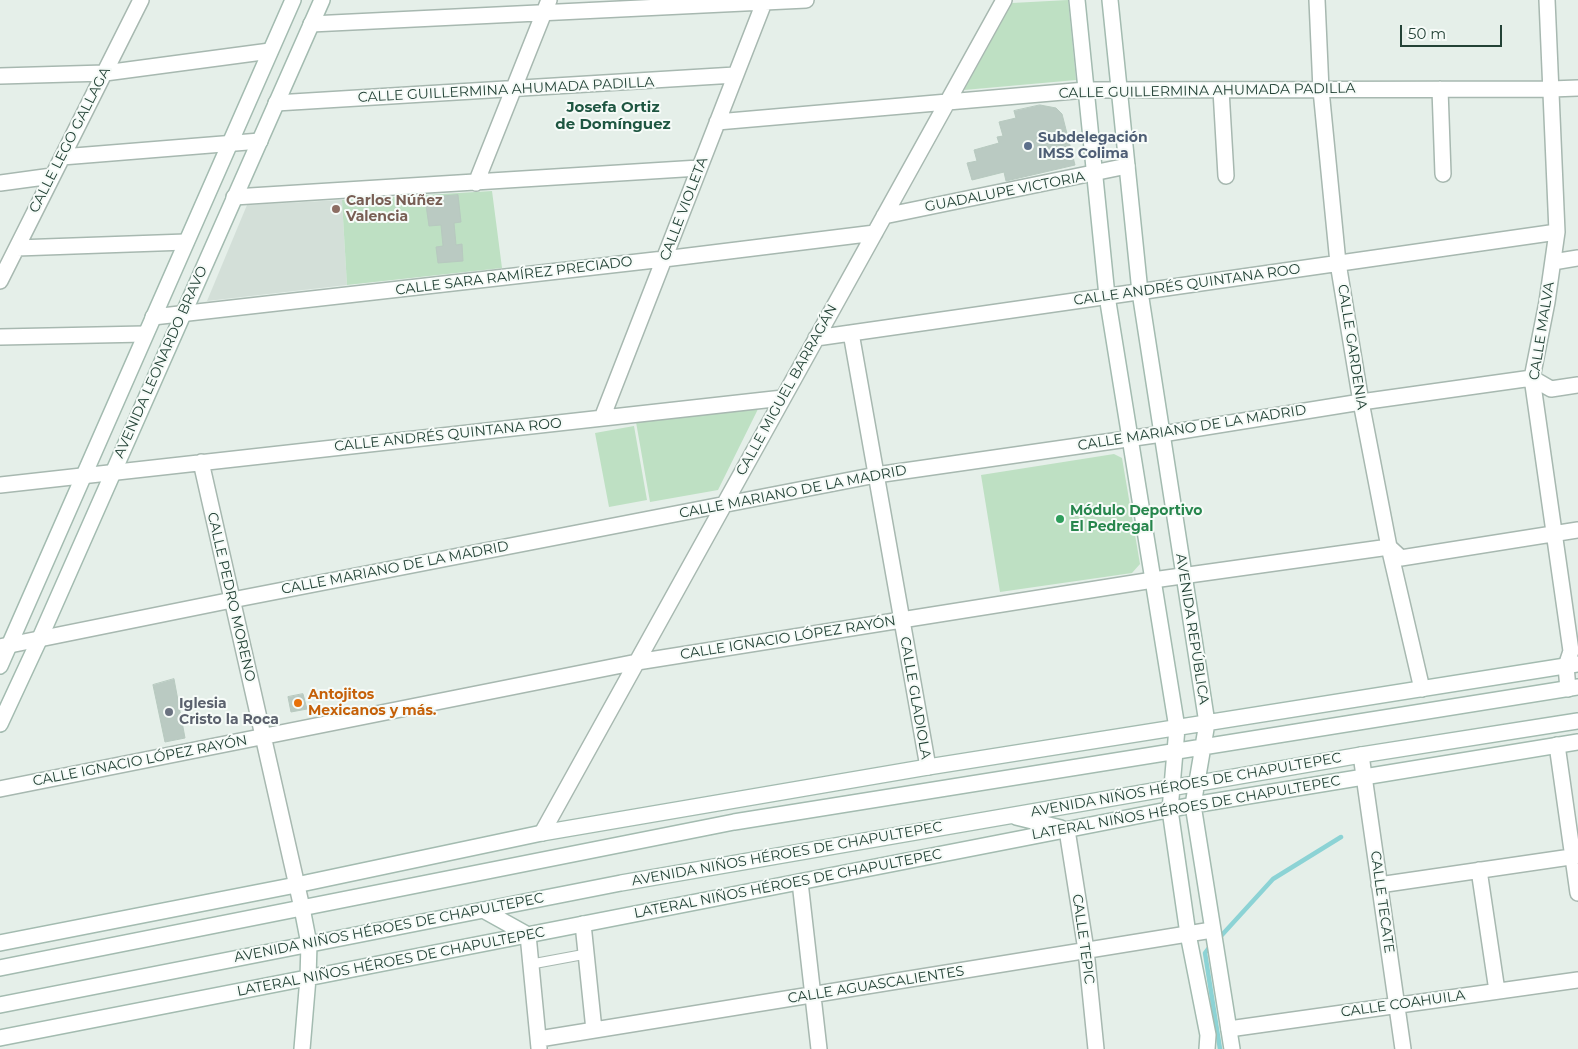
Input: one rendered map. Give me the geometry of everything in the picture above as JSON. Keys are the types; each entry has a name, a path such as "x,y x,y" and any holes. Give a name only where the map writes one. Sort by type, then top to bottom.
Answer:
{"street":[{"name":"CALLE LEGO GALLAGA","path":"0,281 141,0"},
{"name":"AVENIDA LEONARDO BRAVO","path":"0,666 5,646 83,476 293,0"},
{"name":"AVENIDA LEONARDO BRAVO","path":"0,724 40,638 322,0"},
{"path":"311,24 547,6 806,0"},
{"name":"CALLE MIGUEL BARRAGÁN","path":"542,833 1004,0"},
{"path":"1076,0 1106,296 1177,728 1170,810 1188,934 1208,1035 1207,1049"},
{"name":"AVENIDA REPÚBLICA","path":"1110,0 1140,292 1207,723 1192,805 1232,1049"},
{"name":"CALLE GARDENIA","path":"1317,0 1321,90 1338,263 1361,402 1389,547 1422,689"},
{"name":"CALLE MALVA","path":"1547,0 1557,232 1532,378 1571,651 1573,688"},
{"name":"CALLE VIOLETA","path":"602,418 764,1"},
{"path":"476,183 547,6"},
{"path":"0,76 105,72 270,51"},
{"name":"CALLE GUILLERMINA AHUMADA PADILLA","path":"276,103 736,75"},
{"name":"CALLE GUILLERMINA AHUMADA PADILLA","path":"717,122 1086,90 1578,88"},
{"path":"1440,89 1443,174"},
{"path":"1221,90 1226,176"},
{"path":"62,157 260,140"},
{"name":"GUADALUPE VICTORIA","path":"884,216 1127,166"},
{"path":"234,198 699,168"},
{"path":"0,183 52,176"},
{"name":"CALLE ANDRÉS QUINTANA ROO","path":"816,338 1557,232"},
{"name":"CALLE SARA RAMÍREZ PRECIADO","path":"153,318 874,233"},
{"path":"17,248 186,242"},
{"path":"1553,262 1578,258"},
{"name":"CALLE GLADIOLA","path":"851,333 928,767"},
{"path":"0,337 145,334"},
{"path":"1532,378 1551,389 1578,385"},
{"name":"CALLE MARIANO DE LA MADRID","path":"5,646 876,475 1532,378"},
{"name":"CALLE ANDRÉS QUINTANA ROO","path":"0,485 783,398"},
{"name":"CALLE PEDRO MORENO","path":"201,462 309,944 302,1049"},
{"path":"1389,547 1401,558 1578,530"},
{"name":"CALLE IGNACIO LÓPEZ RAYÓN","path":"0,789 637,662 1153,580 1389,547"},
{"path":"0,943 296,885 542,833 928,767 1572,665"},
{"path":"0,968 734,822 1573,688"},
{"name":"AVENIDA NIÑOS HÉROES DE CHAPULTEPEC","path":"0,1005 621,883 1361,755 1578,721"},
{"name":"LATERAL NIÑOS HÉROES DE CHAPULTEPEC","path":"0,1038 1192,805 1578,742"},
{"path":"1557,745 1575,856 1578,893"},
{"name":"CALLE TECATE","path":"1361,755 1403,1049"},
{"path":"1010,815 1067,830"},
{"name":"CALLE TEPIC","path":"1067,830 1086,950 1096,1049"},
{"path":"1380,885 1575,856"},
{"path":"1479,870 1497,991"},
{"path":"800,882 818,1049"},
{"path":"483,910 528,935 539,1044"},
{"path":"583,924 594,1030"},
{"name":"CALLE AGUASCALIENTES","path":"539,1044 594,1030 1212,930"},
{"name":"CALLE COAHUILA","path":"1229,1029 1578,980"}],"lane":[{"path":"532,964 586,954"}],"shaded area":[{"path":"342,200 347,285 207,301 247,205"}],"green space":[{"path":"1068,0 1076,80 964,90 1012,3"},
{"path":"492,191 502,268 347,285 342,200"},
{"path":"759,407 718,490 650,502 636,422"},
{"path":"634,426 647,500 609,507 595,433"},
{"name":"Módulo Deportivo El Pedregal","path":"1114,454 1122,458 1140,564 1132,573 1000,592 981,475"}],"building":[{"name":"Subdelegación IMSS Colima","path":"1040,105 1056,108 1062,114 1075,165 1006,181 1004,172 972,180 967,163 977,161 974,150 999,143 997,137 1003,136 999,122 1016,118 1014,111"},
{"path":"458,195 461,222 454,223 456,245 462,244 463,261 438,263 436,247 443,246 441,225 429,226 425,198"},
{"name":"Iglesia Cristo la Roca","path":"174,679 185,738 165,742 153,685"},
{"name":"Antojitos Mexicanos y más.","path":"303,694 307,709 291,712 288,697"}],"waterway":[{"path":"1221,936 1273,879 1341,837"},
{"path":"1208,949 1205,953 1220,1049"}],"place":[{"name":"Subdelegación IMSS Colima","path":"1028,146"},
{"name":"Carlos Núñez Valencia","path":"336,209"},
{"name":"Módulo Deportivo El Pedregal","path":"1060,519"},
{"name":"Antojitos Mexicanos y más.","path":"298,703"},
{"name":"Iglesia Cristo la Roca","path":"169,712"}],"district":[{"name":"Josefa Ortiz de Domínguez","path":"613,116"}]}
